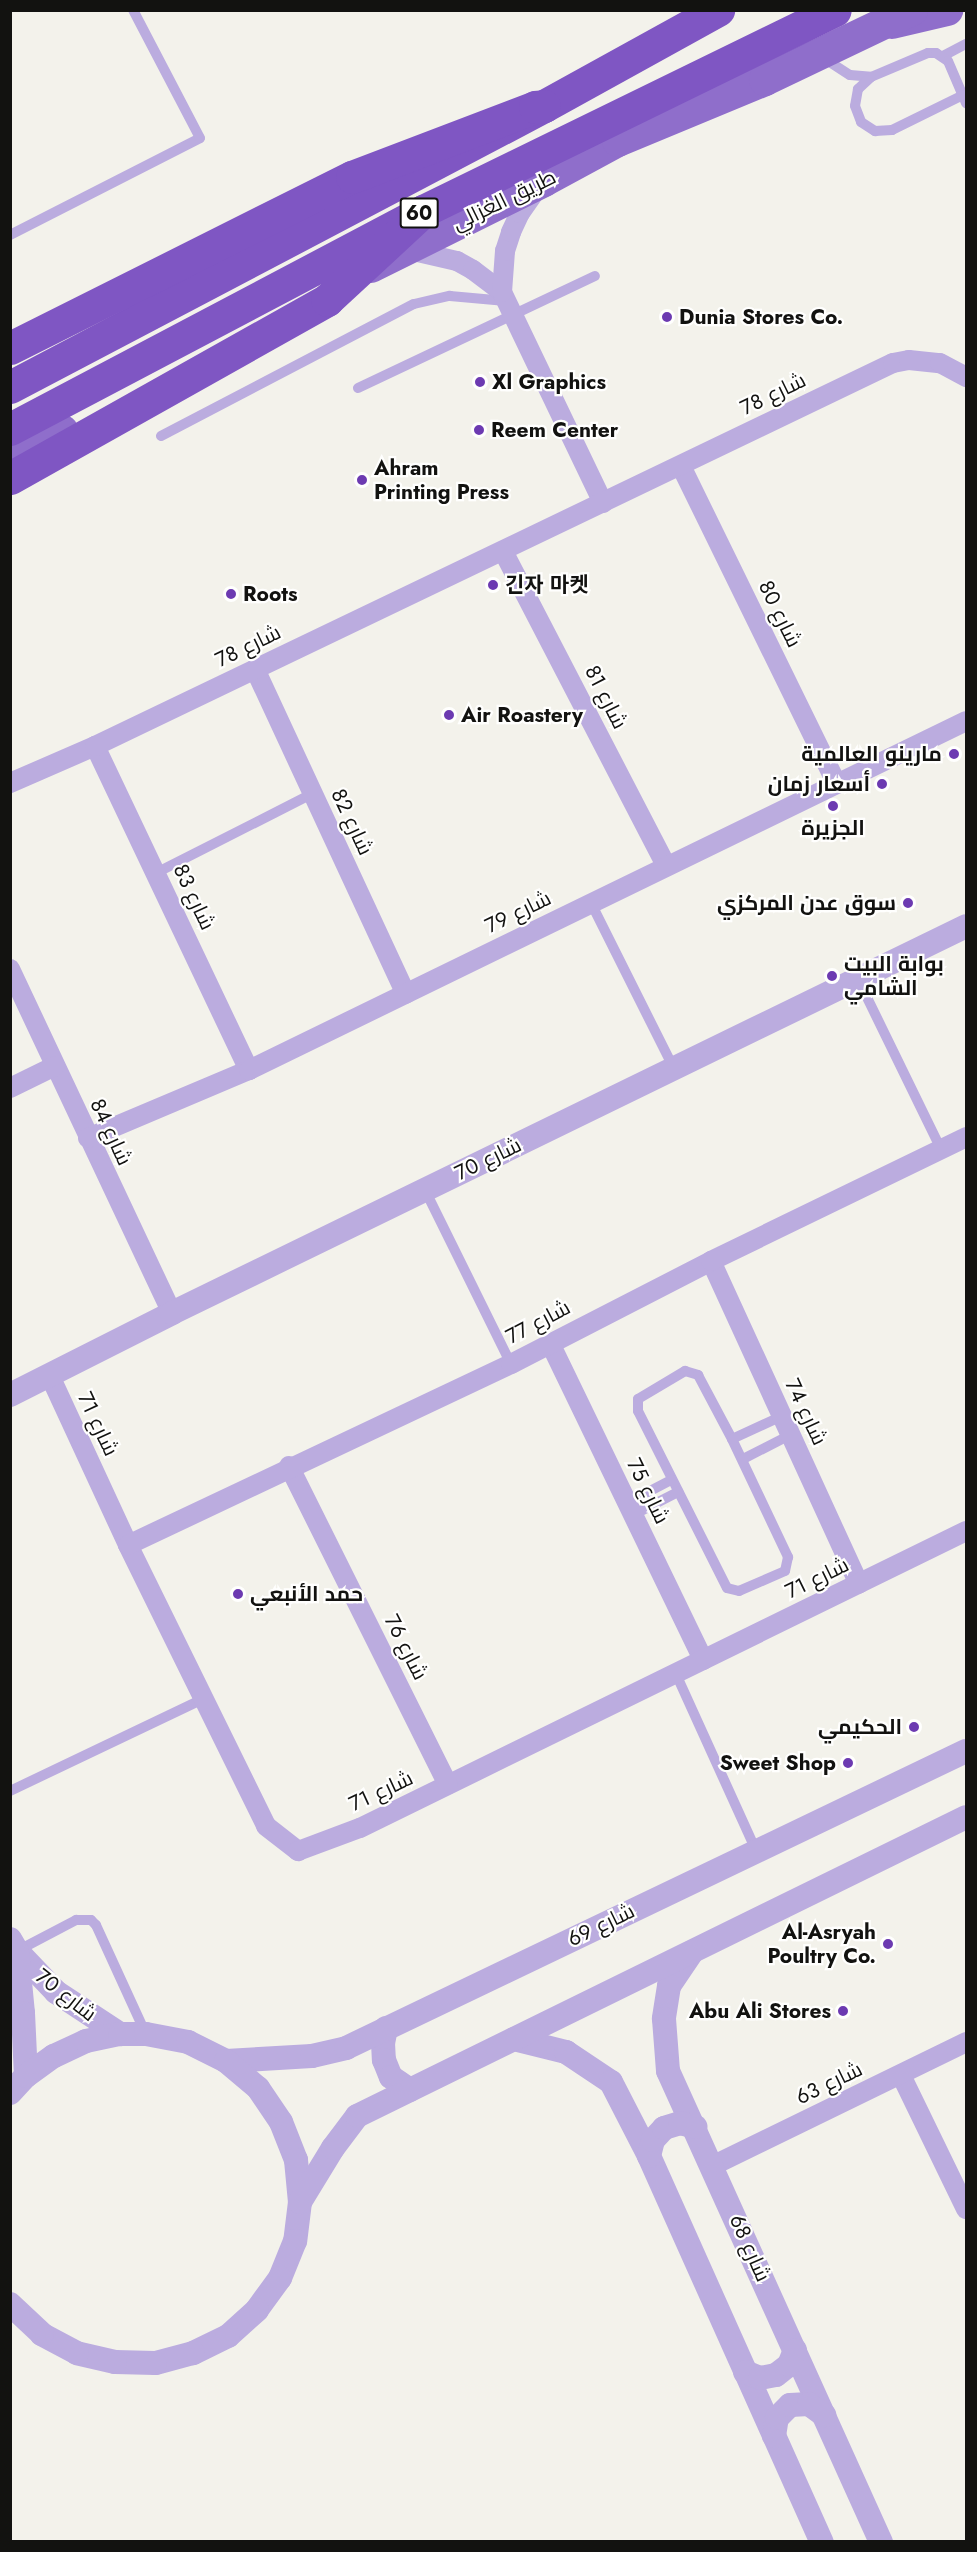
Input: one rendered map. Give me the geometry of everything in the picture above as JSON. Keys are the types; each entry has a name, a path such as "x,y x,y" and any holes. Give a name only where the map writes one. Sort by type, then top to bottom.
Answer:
{"highway":[{"name":"60","path":"10,387 544,106 718,10"},
{"name":"طريق الغزالي","path":"10,429 423,211 835,10"},
{"path":"10,348 352,177 535,107 544,106"},
{"path":"10,477 327,300 423,211"}],"main road":[{"path":"10,371 457,138 688,10"},
{"name":"طريق الغزالي","path":"10,458 403,249 544,181 618,141 819,55 898,18 947,10"}],"street":[{"path":"507,303 505,252 511,232 525,205 544,181"},
{"path":"403,249 439,255 456,261 480,275 507,303 603,502"},
{"name":"شارع 78","path":"10,783 94,746 893,363 909,360 932,362 954,369 966,377"},
{"name":"شارع 80","path":"681,466 837,784"},
{"name":"شارع 81","path":"503,551 666,866"},
{"name":"شارع 82","path":"255,669 406,994"},
{"name":"شارع 79","path":"88,1138 249,1070 966,721"},
{"name":"شارع 83","path":"94,746 249,1070"},
{"name":"شارع 70","path":"10,1395 171,1313 966,926"},
{"name":"شارع 84","path":"10,969 171,1313"},
{"path":"10,1088 55,1066"},
{"name":"شارع 77","path":"128,1545 289,1466 511,1364 711,1260 966,1137"},
{"name":"شارع 74","path":"711,1260 859,1584"},
{"name":"شارع 75","path":"549,1343 703,1660"},
{"name":"شارع 71","path":"50,1376 128,1545 266,1826 298,1851 360,1828 966,1531"},
{"name":"شارع 76","path":"289,1466 448,1785"},
{"name":"شارع 69","path":"226,2061 312,2056 346,2048 966,1751"},
{"path":"300,2202 333,2148 357,2116 966,1817"},
{"name":"شارع 70","path":"14,1945 56,1992 120,2034"},
{"name":"شارع 70","path":"14,1945 23,2013 18,2084"},
{"name":"شارع 68","path":"692,1952 669,1986 664,2019 668,2071 696,2127 881,2541"},
{"path":"386,2028 383,2043 384,2060 392,2077 410,2090"},
{"path":"10,2304 42,2334 77,2353 115,2362 155,2363 193,2354 228,2336 257,2310 280,2278 295,2241 300,2202 296,2160 281,2122 258,2088 226,2061 188,2042 146,2034 120,2034 86,2041 54,2056 18,2084"},
{"path":"514,2039 567,2052 611,2082 649,2156 822,2541"},
{"name":"شارع 63","path":"712,2166 966,2042"},
{"path":"901,2075 966,2209"},
{"path":"649,2156 653,2140 664,2128 680,2123 696,2127"},
{"path":"10,2330 42,2334"},
{"path":"745,2372 760,2378 776,2375 789,2365 795,2350"},
{"path":"774,2436 777,2418 790,2405 809,2404 824,2415"}],"lane":[{"path":"10,236 200,138 133,10"},
{"path":"943,56 965,99 892,130 875,131 861,122 855,106 858,89 871,77 928,53 943,56 966,44"},
{"path":"819,55 850,75 871,77"},
{"path":"358,388 507,303 595,276"},
{"path":"161,436 414,304 450,296 507,303"},
{"path":"156,873 312,794"},
{"path":"591,903 674,1069"},
{"path":"858,979 941,1149"},
{"path":"425,1190 511,1364"},
{"path":"686,1371 698,1375 732,1438 788,1557 785,1571 739,1591 727,1588 638,1412 638,1399 686,1371"},
{"path":"732,1438 782,1416"},
{"path":"743,1459 790,1435"},
{"path":"630,1509 671,1480"},
{"path":"630,1509 678,1492"},
{"path":"676,1674 756,1850"},
{"path":"10,1791 203,1699"},
{"path":"14,1945 76,1920 91,1920 96,1925 146,2034"}],"place":[{"name":"Dunia Stores Co.","path":"667,317"},
{"name":"Xl Graphics","path":"480,382"},
{"name":"Reem Center","path":"479,430"},
{"name":"Ahram Printing Press","path":"362,480"},
{"name":"긴자 마켓","path":"493,585"},
{"name":"Roots","path":"231,594"},
{"name":"Air Roastery","path":"449,715"},
{"name":"مارينو العالمية","path":"954,754"},
{"name":"أسعار زمان","path":"882,784"},
{"name":"الجزيرة","path":"833,806"},
{"name":"سوق عدن المركزي","path":"908,903"},
{"name":"بوابة البيت الشامي","path":"832,976"},
{"name":"حمد الأنبعي","path":"238,1594"},
{"name":"الحكيمي","path":"914,1727"},
{"name":"Sweet Shop","path":"848,1763"},
{"name":"Al-Asryah Poultry Co.","path":"888,1944"},
{"name":"Abu Ali Stores","path":"843,2011"}]}
